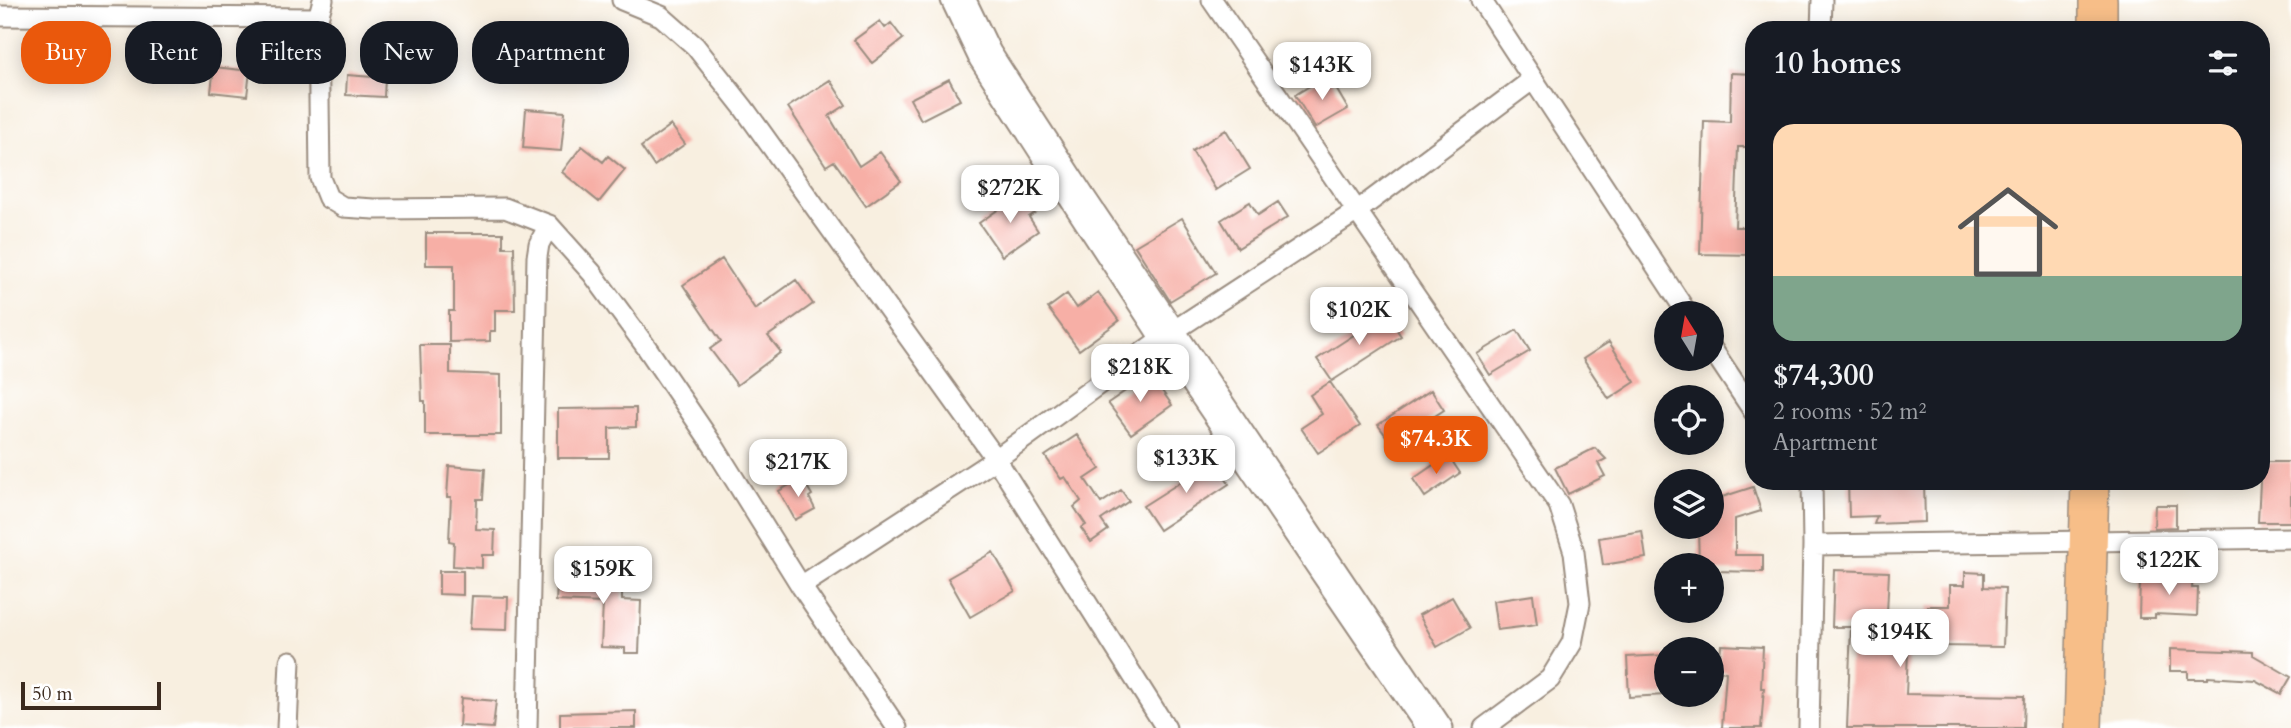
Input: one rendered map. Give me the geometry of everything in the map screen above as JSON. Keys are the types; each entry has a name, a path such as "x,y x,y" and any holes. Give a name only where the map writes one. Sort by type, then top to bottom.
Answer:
{"highway":[{"path":"2098,0 2098,21"},
{"path":"2082,728 2090,490"}],"street":[{"path":"622,0 662,16 695,46 743,107 996,459 1166,728"},
{"path":"951,0 979,59 1084,195 1168,334 1305,536 1443,728"},
{"path":"966,0 1016,104"},
{"path":"1212,0 1559,505 1574,551 1580,603 1572,643 1549,679 1484,728"},
{"path":"1481,0 1679,301"},
{"path":"1821,21 1822,0"},
{"path":"0,16 320,9 320,178 328,198 343,207 374,209 505,208 549,225 592,273 647,348 715,447 801,586 897,728"},
{"path":"801,586 996,459 1168,334 1357,211 1532,80"},
{"path":"527,728 537,257 539,244 549,225"},
{"path":"1724,367 1745,398"},
{"path":"1809,728 1812,490"},
{"path":"1305,536 1426,728"},
{"path":"1813,545 2291,538"},
{"path":"287,728 290,661"}],"building":[{"path":"880,21 885,28 891,23 903,39 872,63 854,40"},
{"path":"222,68 236,69 236,84 248,84 247,96 211,92 212,84 222,84"},
{"path":"1731,73 1745,74 1745,147 1738,147 1735,227 1745,227 1745,255 1700,254 1704,121 1730,122"},
{"path":"347,75 360,76 360,84 385,84 384,97 346,95"},
{"path":"1328,75 1348,109 1315,128 1295,95"},
{"path":"949,79 960,100 921,120 910,99"},
{"path":"830,80 846,105 829,116 859,166 880,152 901,181 866,206 834,161 826,166 788,107"},
{"path":"526,109 565,112 561,151 523,148"},
{"path":"671,125 685,144 654,166 641,147"},
{"path":"1226,130 1250,169 1216,190 1192,151"},
{"path":"582,146 603,162 608,156 625,170 599,202 562,172"},
{"path":"1022,193 1036,212 1029,217 1038,231 1002,256 979,223"},
{"path":"1250,202 1258,215 1278,202 1288,217 1238,248 1221,220"},
{"path":"1182,218 1216,273 1170,301 1135,246"},
{"path":"426,233 503,233 503,247 514,247 515,310 495,310 495,331 490,331 490,341 449,342 449,311 454,311 454,265 426,265"},
{"path":"722,259 755,309 796,280 813,304 768,336 781,352 737,385 710,349 721,341 683,285"},
{"path":"1098,292 1119,321 1079,350 1048,308 1067,294 1077,308"},
{"path":"1386,314 1401,336 1332,381 1317,359"},
{"path":"1517,330 1530,351 1490,375 1477,354"},
{"path":"1609,342 1635,382 1609,399 1583,359"},
{"path":"420,345 450,345 450,373 501,375 501,435 425,435"},
{"path":"1150,374 1172,405 1131,434 1108,403"},
{"path":"1330,382 1360,426 1318,453 1301,428 1322,414 1310,395"},
{"path":"1431,390 1444,410 1392,444 1378,425"},
{"path":"636,408 636,427 609,428 609,458 558,458 558,409"},
{"path":"1077,435 1100,469 1085,479 1101,503 1121,490 1129,501 1101,520 1108,530 1091,542 1081,528 1086,525 1074,507 1081,501 1065,477 1061,479 1045,456"},
{"path":"1595,448 1606,459 1598,463 1605,476 1568,494 1555,468"},
{"path":"1448,455 1460,473 1425,497 1413,479"},
{"path":"1214,461 1229,484 1159,530 1143,506"},
{"path":"2270,462 2291,462 2291,522 2258,522 2260,490 2270,490"},
{"path":"449,466 485,469 483,499 477,499 476,529 495,530 494,555 482,555 482,568 453,566 454,542 449,541 451,497 447,497"},
{"path":"802,478 812,495 809,497 815,509 795,520 779,491"},
{"path":"1745,490 1754,490 1761,511 1735,519 1735,555 1763,555 1763,572 1724,571 1724,553 1699,553 1698,539 1724,539 1724,496"},
{"path":"1848,490 1924,490 1925,522 1874,524 1877,516 1849,517"},
{"path":"2155,505 2176,505 2176,527 2154,528"},
{"path":"1642,531 1646,558 1603,565 1599,538"},
{"path":"993,552 1015,591 970,617 948,578"},
{"path":"558,568 607,571 606,591 622,591 622,600 641,601 639,653 625,653 625,648 601,647 603,603 556,601"},
{"path":"1834,570 1889,572 1886,633 1909,633 1906,694 2024,696 2023,728 1847,728 1851,627 1832,627"},
{"path":"439,571 463,571 463,595 439,594"},
{"path":"1965,572 1984,573 1984,587 2005,588 2003,647 1942,646 1942,632 1925,632 1928,606 1950,606 1950,585 1965,585"},
{"path":"2167,573 2193,574 2192,588 2198,588 2197,616 2155,614 2155,618 2139,618 2140,580 2167,580"},
{"path":"1533,595 1537,625 1497,630 1493,601"},
{"path":"472,596 508,597 507,630 470,629"},
{"path":"1452,597 1470,628 1437,647 1419,615"},
{"path":"1724,645 1763,647 1761,728 1722,728 1726,672"},
{"path":"2170,649 2253,652 2253,655 2291,677 2281,694 2255,680 2208,677 2188,679 2188,671 2170,671"},
{"path":"1654,656 1654,696 1629,697 1627,657"},
{"path":"461,698 496,701 493,728 459,726"},
{"path":"636,711 636,728 560,728 560,713"}]}
